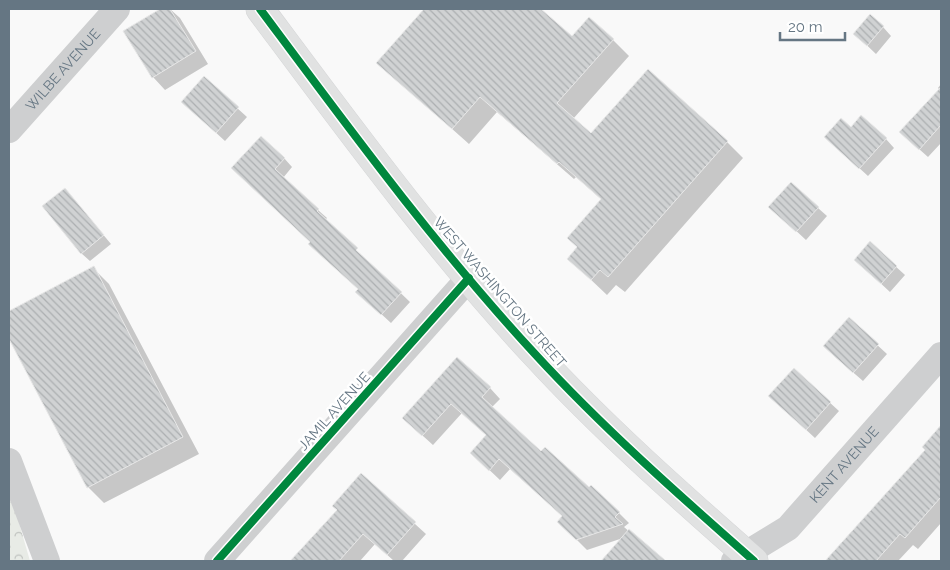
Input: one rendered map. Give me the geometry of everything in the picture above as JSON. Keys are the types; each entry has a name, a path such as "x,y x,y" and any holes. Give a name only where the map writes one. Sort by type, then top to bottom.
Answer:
{"main road":[{"name":"WEST WASHINGTON STREET","path":"260,9 392,186 535,354 618,438 744,559"}],"street":[{"name":"WILBE AVENUE","path":"9,130 117,9"},
{"name":"JAMIL AVENUE","path":"217,561 469,278"},
{"name":"KENT AVENUE","path":"744,559 788,528 941,354"},
{"path":"9,461 47,561"}],"green space":[{"path":"9,498 17,516 30,561 9,561"}],"building":[{"path":"160,9 170,9 196,51 152,78 123,31"},
{"path":"424,9 541,9 572,36 589,17 614,39 557,103 591,133 648,69 728,141 608,277 600,270 591,280 567,259 577,247 567,238 601,199 559,162 557,164 480,97 452,129 376,63"},
{"path":"870,14 884,26 867,46 853,34"},
{"path":"204,76 239,107 216,133 181,102"},
{"path":"941,87 941,125 919,150 899,132"},
{"path":"861,115 887,138 859,169 824,137 841,118 851,127"},
{"path":"261,136 285,158 275,169 319,209 317,211 358,248 356,250 402,292 381,315 355,292 358,289 308,244 310,242 231,168"},
{"path":"791,182 819,207 796,232 768,207"},
{"path":"65,188 104,235 81,254 42,206"},
{"path":"870,241 897,266 881,284 854,260"},
{"path":"94,266 183,437 87,488 9,339 9,311"},
{"path":"849,317 879,344 853,373 823,346"},
{"path":"457,357 491,387 482,397 541,451 545,447 589,487 591,485 620,512 615,517 623,524 576,540 557,522 562,516 499,459 489,471 470,453 486,435 451,404 422,436 402,418"},
{"path":"794,368 831,402 806,430 768,396"},
{"path":"941,425 941,497 905,538 900,534 876,561 825,561 925,450 922,447"},
{"path":"361,473 416,522 387,555 363,534 339,561 290,561 337,510 332,506"},
{"path":"629,529 666,561 601,561"}],"cycle path":[{"path":"260,9 393,185 498,313 614,435 754,561"},
{"path":"217,561 469,278"}]}
